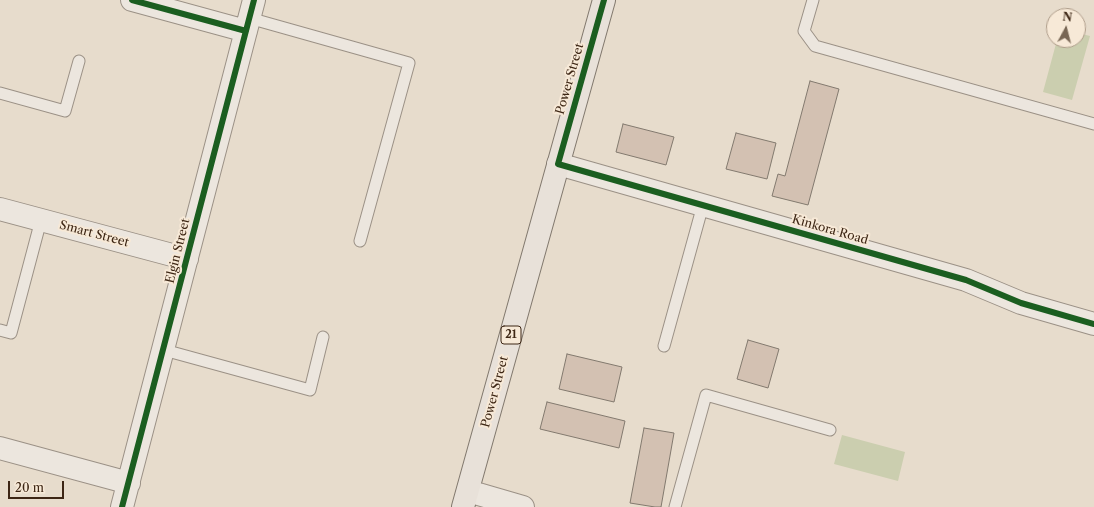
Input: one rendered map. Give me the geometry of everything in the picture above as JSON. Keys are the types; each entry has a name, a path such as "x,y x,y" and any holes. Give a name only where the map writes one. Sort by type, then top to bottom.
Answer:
{"main road":[{"name":"Power Street","path":"467,502 604,0"}],"street":[{"path":"132,0 249,16"},
{"name":"Elgin Street","path":"122,507 164,350 249,16"},
{"name":"Kinkora Road","path":"558,164 966,280 1021,303 1094,324"},
{"name":"Smart Street","path":"0,209 187,260"},
{"path":"0,448 128,483"},
{"path":"467,502 523,507"}],"lane":[{"path":"813,0 804,31 815,46 1094,124"},
{"path":"249,16 409,63 360,241"},
{"path":"0,93 65,111 79,62"},
{"path":"664,346 703,205"},
{"path":"0,330 11,334 42,220"},
{"path":"164,350 310,390 323,338"},
{"path":"676,507 706,395 830,430"}],"green space":[{"path":"1086,35 1090,36 1072,100 1043,92 1055,48 1086,48"},
{"path":"842,435 905,452 898,481 834,464"}],"building":[{"path":"810,81 839,89 808,205 772,196 778,174 785,176"},
{"path":"623,124 674,137 666,165 616,152"},
{"path":"736,133 776,143 767,179 726,169"},
{"path":"748,340 779,349 768,388 737,379"},
{"path":"567,354 622,367 614,402 559,389"},
{"path":"547,402 625,421 619,448 540,429"},
{"path":"644,428 674,433 661,507 630,503"}],"cycle path":[{"path":"132,0 246,31"},
{"path":"122,507 254,0"},
{"path":"604,0 558,164 966,280 1021,303 1094,324"}]}
